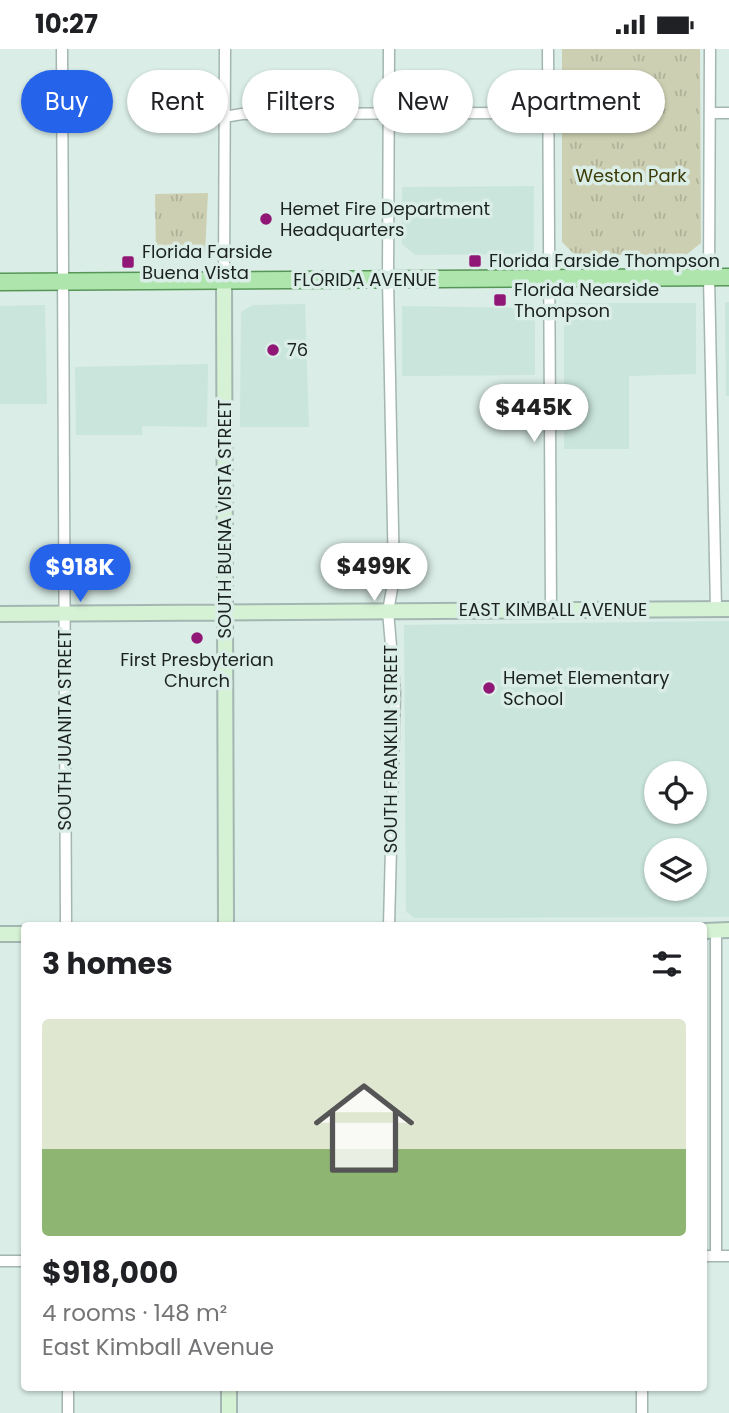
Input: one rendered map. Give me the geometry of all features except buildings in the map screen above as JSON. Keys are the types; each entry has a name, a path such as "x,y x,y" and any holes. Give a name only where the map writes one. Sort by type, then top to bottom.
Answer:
{"main road":[{"name":"FLORIDA AVENUE","path":"0,282 729,277"}],"street":[{"name":"SOUTH JUANITA STREET","path":"62,49 66,922"},
{"path":"225,49 225,70"},
{"name":"SOUTH FRANKLIN STREET","path":"389,49 389,70"},
{"path":"548,49 548,70"},
{"path":"710,49 709,277 723,609"},
{"path":"228,117 373,113"},
{"path":"710,113 729,113"},
{"path":"224,133 224,281"},
{"name":"SOUTH FRANKLIN STREET","path":"388,133 394,578 388,611 395,692 389,922"},
{"path":"548,133 551,610"},
{"name":"SOUTH BUENA VISTA STREET","path":"224,281 227,471 224,612 226,922"},
{"name":"EAST KIMBALL AVENUE","path":"0,614 723,609"},
{"path":"716,930 716,1256"},
{"path":"0,934 21,934"},
{"path":"707,1256 729,1255"},
{"path":"0,1261 21,1261"},
{"path":"68,1391 68,1413"},
{"path":"229,1391 229,1413"},
{"path":"642,1391 642,1413"}],"shaded area":[{"path":"534,186 534,251 531,254 415,255 402,244 402,187"},
{"path":"725,302 729,302 729,396 726,396"},
{"path":"564,303 696,303 696,374 629,376 629,449 564,449"},
{"path":"305,304 309,427 240,427 241,312 253,305"},
{"path":"45,305 47,404 0,404 0,306"},
{"path":"402,306 535,308 535,375 402,376"},
{"path":"208,364 207,427 142,426 142,435 76,435 75,367"},
{"path":"729,621 729,917 414,918 406,911 404,625"}],"green space":[{"name":"Weston Park","path":"562,49 700,49 701,243 686,255 575,255 562,242 562,133 665,133 665,70 562,70"},
{"path":"208,193 205,253 198,257 156,257 155,194"}],"place":[{"name":"Hemet Fire Department Headquarters","path":"266,219"},
{"name":"Florida Farside Thompson","path":"475,261"},
{"name":"Florida Farside Buena Vista","path":"128,262"},
{"name":"Florida Nearside Thompson","path":"500,300"},
{"name":"76","path":"273,350"},
{"name":"First Presbyterian Church","path":"197,638"},
{"name":"Hemet Elementary School","path":"489,688"}]}
